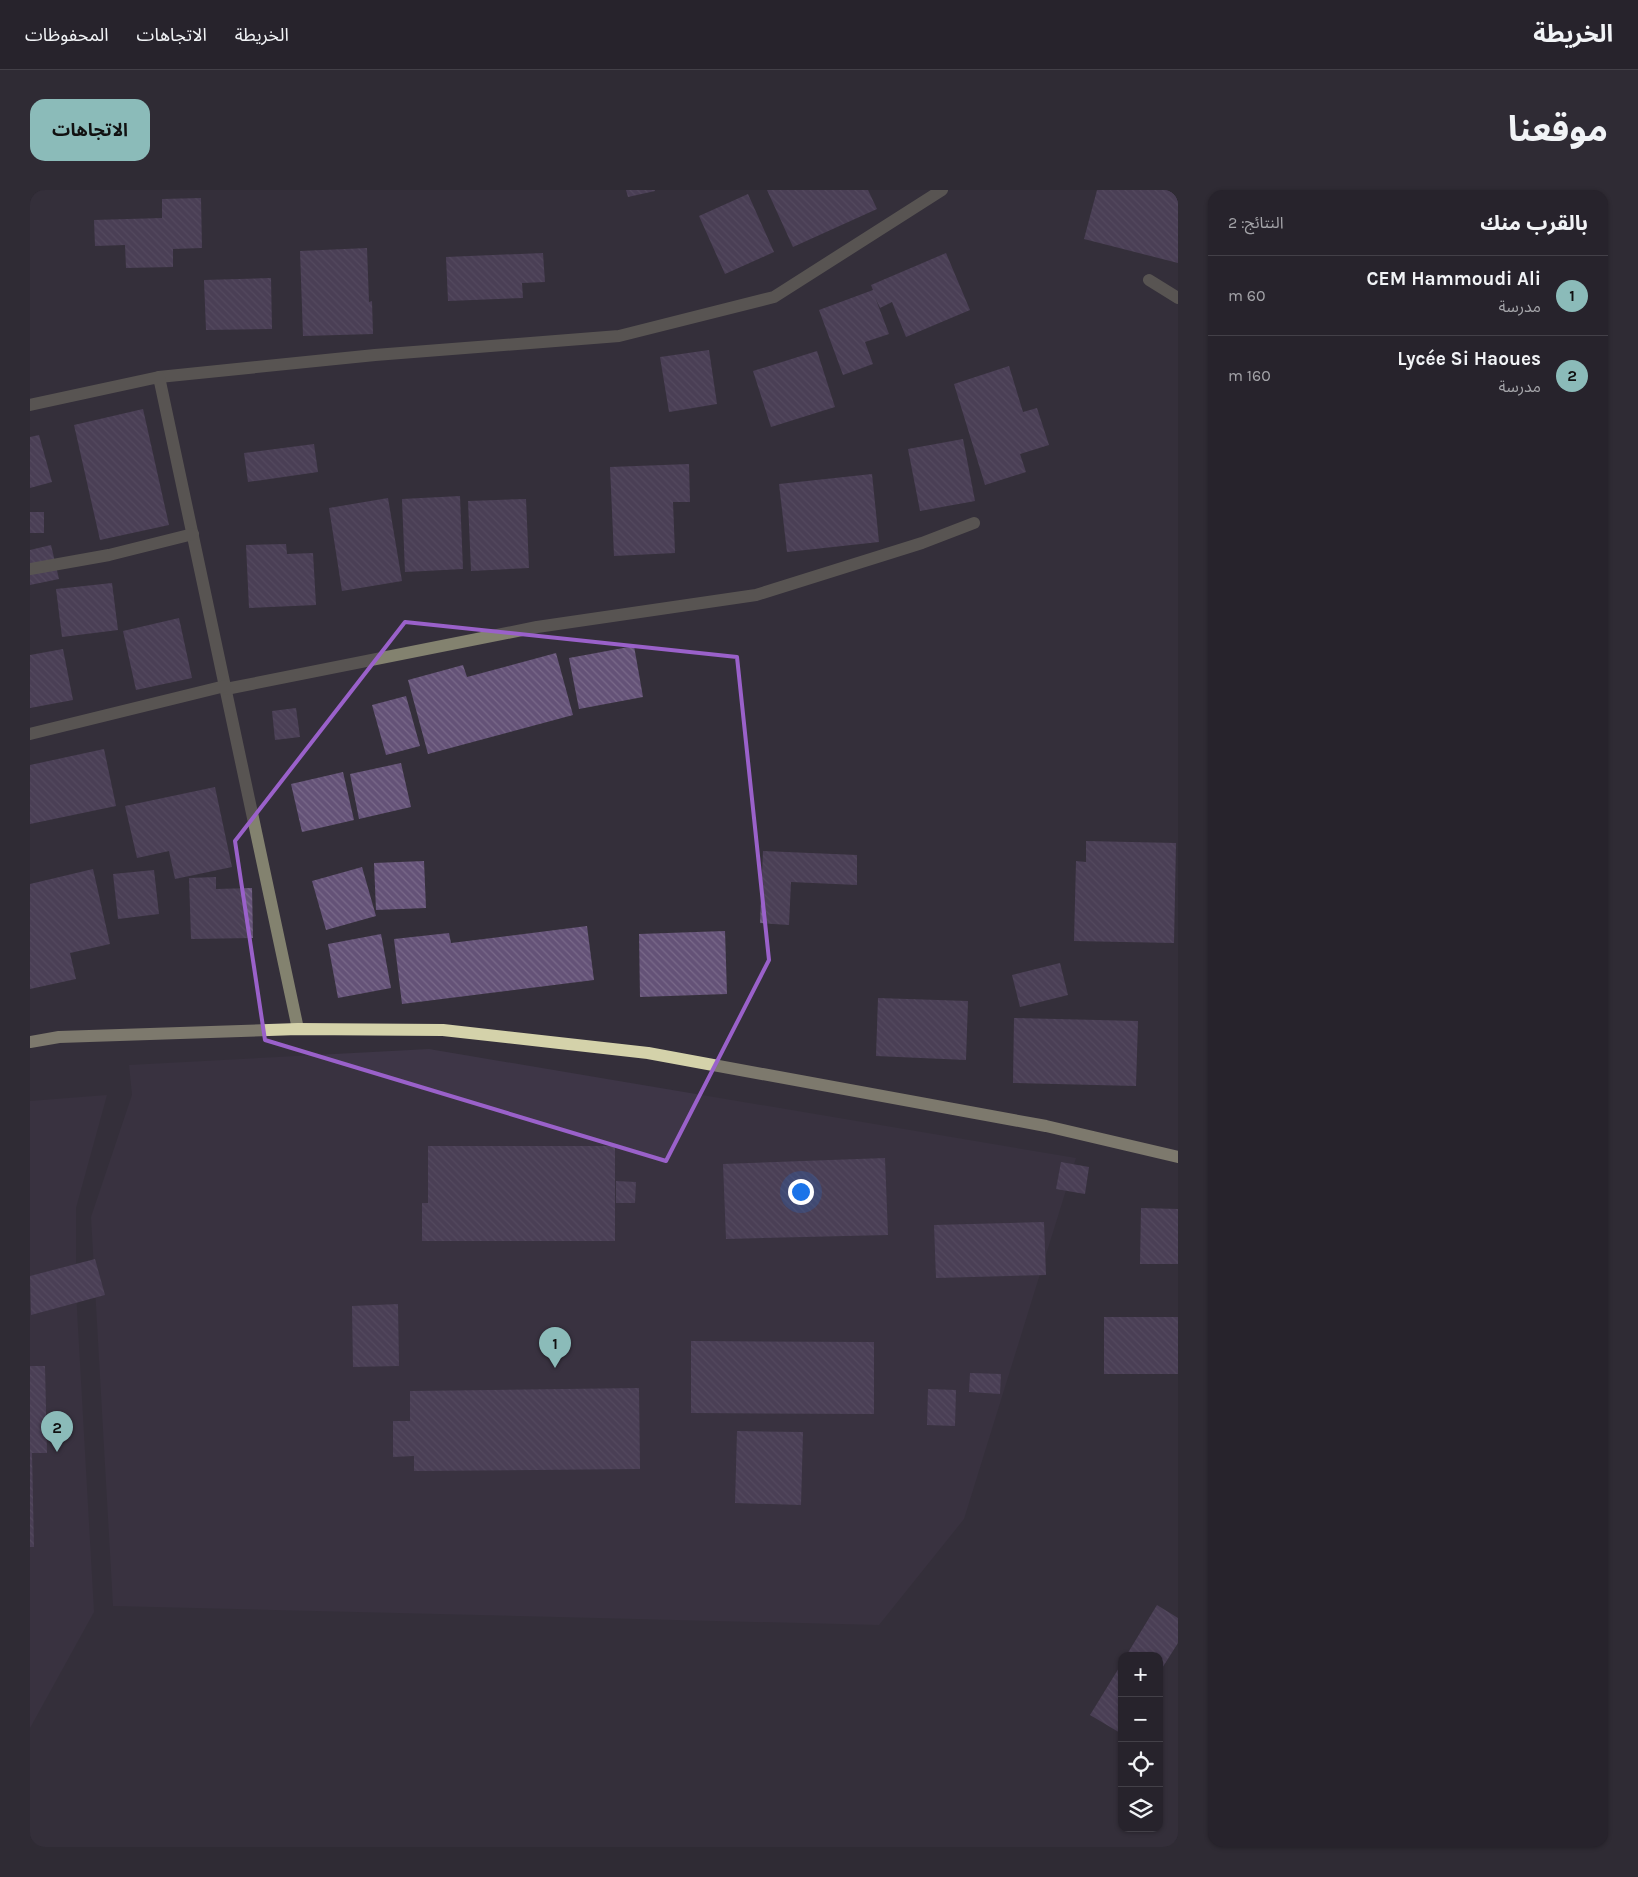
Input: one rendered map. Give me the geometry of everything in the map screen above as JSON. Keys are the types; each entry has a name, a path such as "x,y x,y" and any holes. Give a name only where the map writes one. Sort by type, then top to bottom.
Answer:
{"main road":[{"path":"30,1042 59,1037 298,1029 443,1030 648,1053 1046,1126 1178,1157"}],"street":[{"path":"30,405 159,377 375,356 619,336 774,297 942,190"},
{"path":"1149,280 1178,298"},
{"path":"159,377 298,1029"},
{"path":"30,734 225,687 537,627 756,595 922,543 974,523"},
{"path":"30,569 109,555 193,534"}],"highlighted area":[{"path":"405,622 737,657 769,960 666,1161 265,1040 235,841"}],"shaded area":[{"path":"429,1049 1076,1158 964,1519 879,1625 113,1606 91,1217 132,1095 129,1065"},
{"path":"107,1095 76,1208 76,1292 94,1612 30,1728 30,1101"}],"building":[{"path":"626,190 655,190 655,191 628,197"},
{"path":"767,190 868,190 877,209 793,247"},
{"path":"1097,190 1178,190 1178,263 1084,239"},
{"path":"748,194 774,252 725,274 699,216"},
{"path":"201,198 202,248 173,249 173,267 126,268 125,245 95,246 94,220 162,218 162,199"},
{"path":"367,248 369,302 372,301 373,334 303,336 300,251"},
{"path":"543,253 545,282 522,283 523,298 448,301 446,257"},
{"path":"946,253 970,310 906,337 892,302 880,308 875,297 889,334 865,342 873,364 843,375 819,310 873,290 871,285"},
{"path":"271,278 272,329 206,330 204,280"},
{"path":"709,350 717,404 669,412 660,357"},
{"path":"817,351 835,407 771,427 753,371"},
{"path":"1009,366 1023,412 1037,408 1049,445 1020,454 1026,472 985,485 954,384"},
{"path":"143,409 169,525 100,540 74,425"},
{"path":"39,435 52,482 30,488 30,437"},
{"path":"963,439 975,501 920,511 908,449"},
{"path":"314,444 318,472 248,482 244,453"},
{"path":"689,464 690,502 673,502 675,553 614,556 610,467"},
{"path":"872,474 879,542 787,552 779,484"},
{"path":"460,496 463,569 405,572 402,499"},
{"path":"388,498 402,581 342,591 329,508"},
{"path":"526,499 529,568 471,571 468,501"},
{"path":"30,512 44,512 44,533 30,533"},
{"path":"286,544 287,554 313,553 316,605 249,608 246,545"},
{"path":"51,545 59,579 30,585 30,550"},
{"path":"112,583 118,630 62,637 56,589"},
{"path":"179,618 192,678 136,690 123,631"},
{"path":"634,646 643,697 579,709 569,658"},
{"path":"63,649 73,700 30,708 30,655"},
{"path":"556,653 573,715 428,754 408,680 463,665 467,677"},
{"path":"406,696 420,746 386,755 372,705"},
{"path":"296,708 300,737 275,740 272,711"},
{"path":"104,749 116,806 30,824 30,765"},
{"path":"401,763 411,807 359,819 350,774"},
{"path":"343,772 354,820 302,832 291,784"},
{"path":"215,787 232,867 175,879 169,851 137,858 125,806"},
{"path":"1086,841 1176,843 1174,943 1074,941 1076,861 1086,862"},
{"path":"763,851 857,855 857,885 791,882 789,925 760,923"},
{"path":"424,861 426,908 376,910 374,863"},
{"path":"362,867 376,916 326,930 312,881"},
{"path":"93,869 110,944 70,953 76,979 30,989 30,884"},
{"path":"154,870 159,914 118,919 113,874"},
{"path":"216,877 216,889 252,888 253,938 191,939 189,878"},
{"path":"587,926 594,980 402,1004 394,939 449,933 451,943"},
{"path":"725,931 727,994 640,997 639,934"},
{"path":"381,934 391,988 338,998 328,944"},
{"path":"1060,963 1068,995 1020,1007 1012,975"},
{"path":"878,998 968,1001 966,1060 876,1056"},
{"path":"1014,1018 1138,1021 1136,1086 1013,1083"},
{"path":"428,1146 615,1146 615,1241 422,1241 422,1203 428,1203"},
{"path":"885,1158 888,1235 726,1239 723,1164"},
{"path":"1061,1162 1089,1167 1085,1194 1056,1189"},
{"path":"616,1181 636,1182 635,1203 616,1203"},
{"path":"1141,1208 1178,1209 1178,1264 1140,1264"},
{"path":"1044,1222 1046,1275 936,1278 934,1225"},
{"path":"95,1259 105,1295 31,1315 30,1276"},
{"path":"398,1304 399,1366 353,1367 352,1306"},
{"path":"1104,1317 1178,1317 1178,1374 1104,1374"},
{"path":"691,1341 874,1342 874,1414 691,1413"},
{"path":"30,1366 45,1366 47,1453 32,1453 34,1547 30,1547"},
{"path":"970,1373 1001,1374 1000,1394 969,1392"},
{"path":"639,1388 640,1469 414,1471 414,1456 393,1457 393,1421 410,1421 410,1391"},
{"path":"928,1389 956,1390 955,1426 927,1425"},
{"path":"737,1431 803,1432 801,1505 735,1503"},
{"path":"1157,1605 1178,1618 1178,1643 1163,1667 1163,1652 1128,1652"},
{"path":"1118,1670 1118,1732 1090,1715"}],"place":[{"name":"CEM Hammoudi Ali","path":"555,1368"},
{"name":"Lycée Si Haoues","path":"57,1452"}]}
